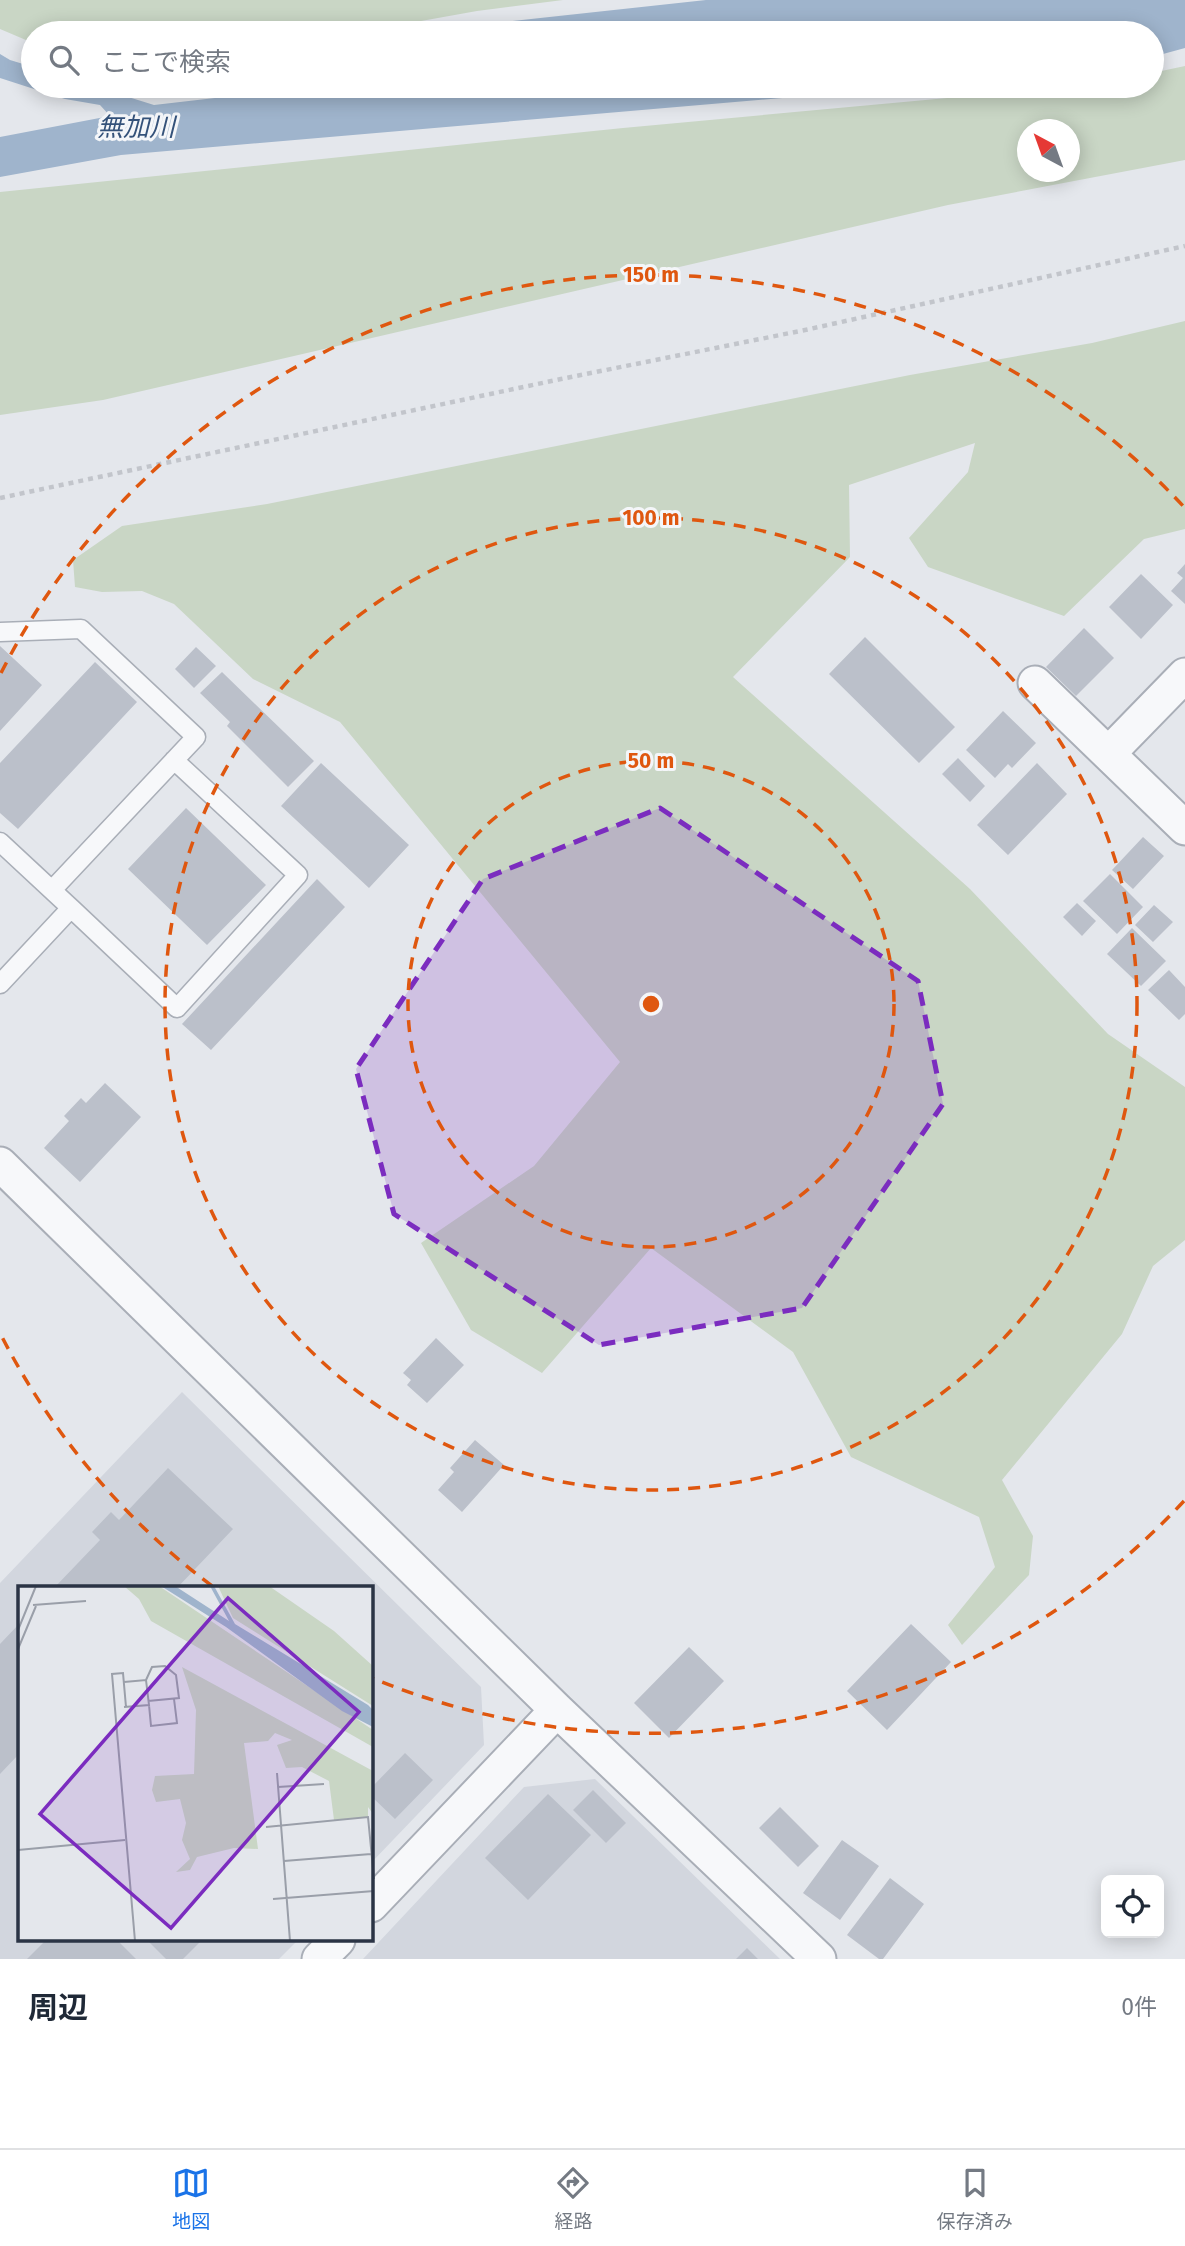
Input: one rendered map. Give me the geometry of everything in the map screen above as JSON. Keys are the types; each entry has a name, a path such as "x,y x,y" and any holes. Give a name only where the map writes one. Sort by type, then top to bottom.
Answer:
{"street":[{"path":"1109,753 1185,674"},
{"path":"1035,682 1185,828"},
{"path":"0,1164 557,1710 819,1959"},
{"path":"373,1903 557,1710"},
{"path":"319,1959 337,1941"}],"lane":[{"path":"0,632 81,629 196,737 52,890"},
{"path":"0,842 177,1008 298,874 174,761"},
{"path":"0,984 71,908"}],"path":[{"path":"0,498 805,330 1185,246"}],"highlighted area":[{"path":"660,808 918,981 943,1104 802,1308 599,1345 394,1214 356,1069 483,879"}],"shaded area":[{"path":"182,1392 481,1687 484,1745 373,1861 373,1586 18,1586 18,1941 297,1941 279,1959 0,1959 0,1583"},
{"path":"595,1779 780,1959 363,1959 524,1787"}],"green space":[{"path":"0,0 563,0 421,21 21,21 21,38 0,29"},
{"path":"1185,66 1185,160 1080,180 1080,119 1017,119 1017,182 1069,182 948,205 103,400 0,415 0,192 623,128 947,98 1164,98 1164,70"},
{"path":"1185,321 1185,529 1144,539 1064,616 928,567 909,538 968,472 975,443 849,485 850,557 733,677 970,889 1108,1034 1185,1087 1185,1240 1153,1266 1122,1334 1002,1480 1033,1536 1029,1575 962,1645 948,1625 995,1567 979,1517 851,1457 793,1352 651,1248 542,1373 471,1330 421,1243 534,1166 620,1062 340,722 253,679 174,604 142,591 102,592 75,587 73,560 122,526 267,504 910,375 1092,343"}],"water":[{"path":"706,0 1185,0 1185,48 1164,54 1164,21 514,21"},
{"name":"無加川","path":"0,54 21,63 21,85 0,78"},
{"name":"無加川","path":"62,98 132,98 154,105 215,98 782,98 121,155 0,177 0,137 110,116 100,105"}],"building":[{"path":"1185,564 1185,604 1171,591 1183,578 1177,573"},
{"path":"1141,574 1173,605 1141,639 1109,607"},
{"path":"1084,628 1114,658 1076,696 1046,667"},
{"path":"865,637 955,727 919,763 829,674"},
{"path":"0,646 42,685 0,731"},
{"path":"196,647 216,666 194,688 175,669"},
{"path":"95,662 137,702 18,829 0,813 0,763"},
{"path":"222,672 314,761 288,787 227,726 230,722 200,693"},
{"path":"1003,711 1036,743 1012,768 1008,764 995,778 966,750"},
{"path":"958,758 985,786 970,802 942,774"},
{"path":"321,763 409,845 369,888 281,806"},
{"path":"1037,763 1067,794 1008,855 977,825"},
{"path":"186,808 266,885 207,945 128,869"},
{"path":"1143,837 1164,856 1133,889 1112,870"},
{"path":"1110,874 1143,907 1117,934 1083,901"},
{"path":"317,879 345,907 211,1050 182,1024"},
{"path":"1077,903 1096,921 1082,936 1063,917"},
{"path":"1154,905 1173,922 1153,942 1135,925"},
{"path":"1132,928 1166,961 1141,986 1107,954"},
{"path":"1169,970 1185,987 1185,1014 1179,1020 1148,990"},
{"path":"105,1083 141,1117 80,1182 44,1148 69,1121 64,1116 81,1098 86,1103"},
{"path":"436,1338 464,1365 427,1403 407,1385 411,1380 403,1373"},
{"path":"475,1440 504,1465 462,1512 438,1490 454,1472 450,1468"},
{"path":"168,1468 233,1529 179,1586 56,1586 100,1540 92,1532 111,1512 119,1520"},
{"path":"911,1624 951,1662 887,1730 847,1691"},
{"path":"18,1625 18,1755 0,1774 0,1644"},
{"path":"689,1647 724,1681 669,1738 634,1703"},
{"path":"405,1753 433,1780 395,1819 373,1798 373,1786"},
{"path":"593,1790 626,1823 606,1843 573,1810"},
{"path":"548,1794 591,1835 528,1900 485,1858"},
{"path":"780,1807 819,1846 798,1867 759,1828"},
{"path":"842,1840 879,1866 840,1920 803,1893"},
{"path":"890,1878 924,1904 883,1959 879,1959 847,1935"},
{"path":"45,1941 118,1941 136,1959 27,1959"},
{"path":"148,1941 201,1941 183,1959 166,1959"},
{"path":"747,1948 758,1959 736,1959"}]}
